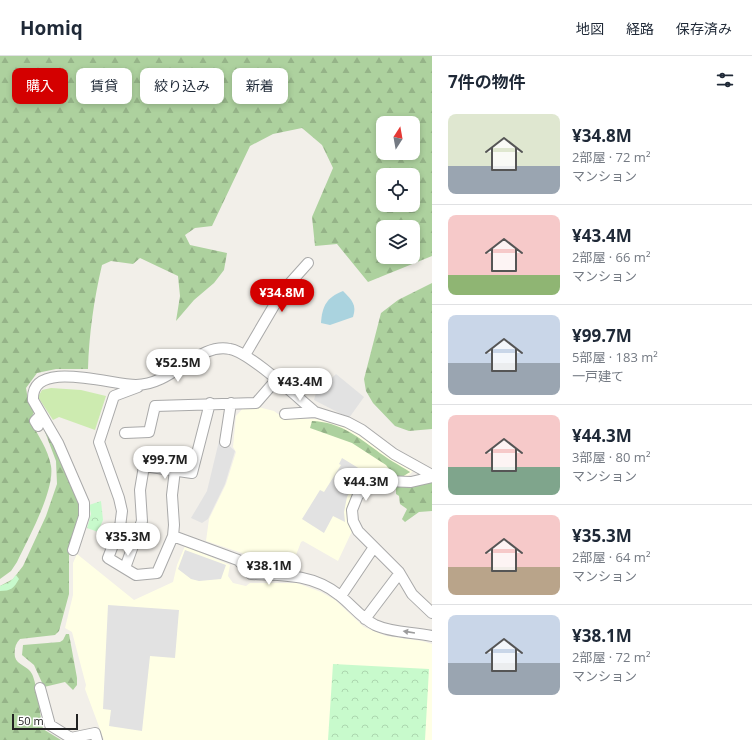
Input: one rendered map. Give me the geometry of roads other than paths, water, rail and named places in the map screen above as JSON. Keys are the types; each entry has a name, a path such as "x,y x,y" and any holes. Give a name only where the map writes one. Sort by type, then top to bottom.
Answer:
{"street":[{"path":"245,355 282,292 308,262"},
{"path":"175,470 172,495 174,525 173,536 157,573 136,575 108,558 120,527 122,511 119,498 99,442 114,396 166,378 207,351 215,348 229,348 245,355 315,412"},
{"path":"73,550 84,516 84,503 58,443 39,421 32,392 37,384 48,378 70,377 116,384 143,385"},
{"path":"125,433 149,432 155,406 256,402 276,380"},
{"path":"125,568 142,522 140,490 144,466 192,473 210,403"},
{"path":"225,442 231,403"},
{"path":"285,414 315,412 327,414 356,427 394,454 432,476"},
{"path":"432,476 406,483 377,482 361,490 353,505 353,521 358,531 399,574 412,594 432,614"},
{"path":"173,536 238,560 252,574 301,577 322,584 341,596 365,619 386,628 432,636"},
{"path":"341,596 374,547"},
{"path":"365,619 399,574"},
{"path":"40,688 50,725 71,739 95,733 97,740"}],"water":[{"path":"343,291 353,303 353,317 330,325 321,323 326,303 333,296"}]}
